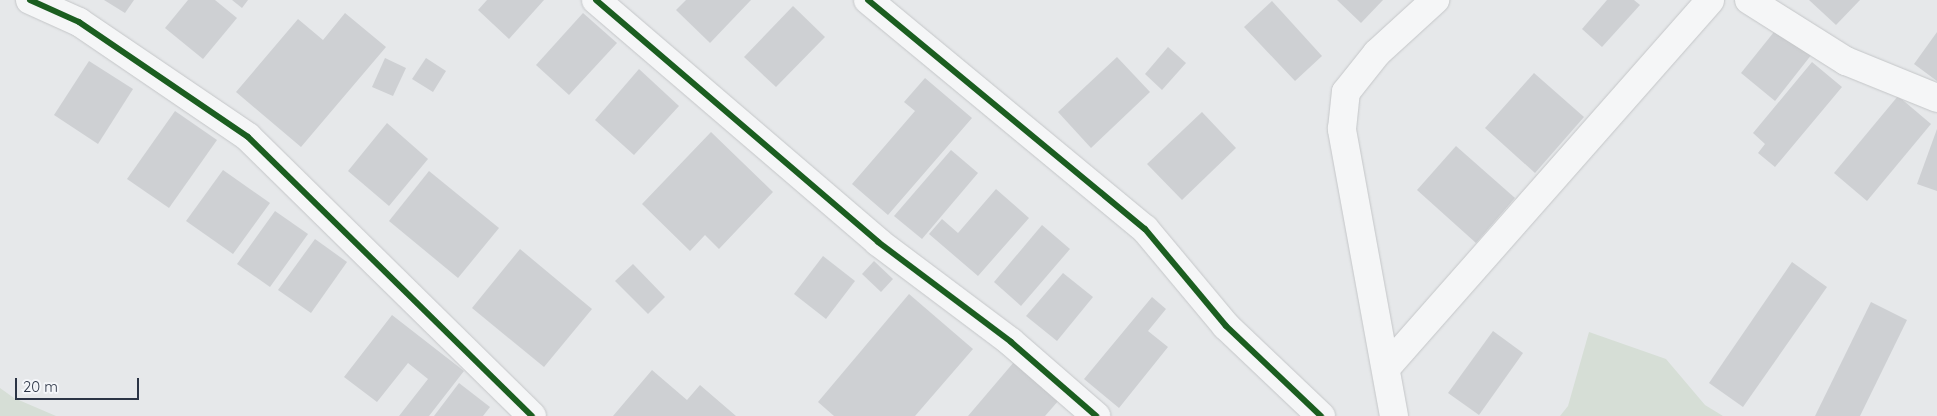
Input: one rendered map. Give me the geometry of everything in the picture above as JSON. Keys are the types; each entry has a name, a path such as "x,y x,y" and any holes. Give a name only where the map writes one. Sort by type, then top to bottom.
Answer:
{"street":[{"path":"30,0 79,22 248,137 532,416"},
{"path":"596,0 878,242 1011,342 1096,416"},
{"path":"868,0 1145,229 1226,326 1321,416"},
{"path":"1394,416 1342,129 1346,92 1377,53 1435,0"},
{"path":"1386,368 1710,0"},
{"path":"1749,0 1846,61 1937,98"}],"shaded area":[{"path":"1589,332 1666,359 1705,405 1723,416 1560,416 1568,406"},
{"path":"0,388 14,398 56,416 0,416"}],"building":[{"path":"104,0 134,0 125,13"},
{"path":"188,0 215,0 237,18 203,59 165,28"},
{"path":"232,0 248,0 242,8"},
{"path":"487,0 544,0 509,39 478,10"},
{"path":"686,0 751,0 710,43 676,10"},
{"path":"1337,0 1383,0 1361,23"},
{"path":"1607,0 1634,0 1640,5 1602,47 1582,29"},
{"path":"1809,0 1860,0 1836,25"},
{"path":"1272,1 1322,56 1295,81 1244,27"},
{"path":"793,6 825,37 776,87 744,57"},
{"path":"345,13 386,47 301,147 236,92 298,19 323,40"},
{"path":"583,13 617,43 569,95 536,65"},
{"path":"1778,27 1812,54 1775,101 1741,73"},
{"path":"1937,32 1937,81 1914,64"},
{"path":"1168,47 1186,63 1162,90 1145,74"},
{"path":"1117,57 1150,92 1091,148 1058,112"},
{"path":"385,58 406,68 393,96 372,87"},
{"path":"426,58 446,71 433,92 412,79"},
{"path":"89,61 133,89 98,144 54,115"},
{"path":"1812,62 1842,87 1775,167 1758,153 1765,144 1753,133"},
{"path":"639,69 679,106 634,155 595,120"},
{"path":"1534,73 1584,117 1535,173 1485,128"},
{"path":"925,78 972,118 888,215 852,184 915,111 904,102"},
{"path":"1898,96 1931,124 1867,201 1834,173"},
{"path":"175,111 217,140 169,208 127,179"},
{"path":"1202,112 1236,148 1182,200 1147,164"},
{"path":"387,123 428,159 389,206 348,171"},
{"path":"1937,129 1937,191 1917,184"},
{"path":"711,132 773,192 719,249 705,235 690,251 642,204"},
{"path":"1456,146 1515,198 1476,243 1417,190"},
{"path":"951,150 978,173 922,239 894,216"},
{"path":"223,170 270,203 233,254 186,221"},
{"path":"429,171 499,228 458,278 389,221"},
{"path":"996,189 1029,218 978,276 929,234 942,219 958,233"},
{"path":"275,211 308,234 270,287 237,264"},
{"path":"1042,225 1070,249 1021,306 994,282"},
{"path":"315,239 347,262 311,313 278,290"},
{"path":"520,249 592,309 544,367 472,308"},
{"path":"823,256 855,281 826,319 794,294"},
{"path":"874,261 893,279 881,292 862,274"},
{"path":"1792,262 1827,287 1743,407 1709,383"},
{"path":"633,264 665,297 648,314 615,281"},
{"path":"1063,273 1093,297 1057,341 1026,316"},
{"path":"909,294 973,349 915,416 834,416 818,402"},
{"path":"1152,297 1166,309 1148,331 1168,347 1119,408 1084,379"},
{"path":"1871,302 1907,320 1860,416 1815,416"},
{"path":"392,315 464,371 429,416 399,416 428,379 408,363 377,402 344,377"},
{"path":"1493,331 1523,353 1479,415 1448,393"},
{"path":"1014,362 1059,400 1045,416 968,416"},
{"path":"652,370 687,400 700,385 736,416 613,416"},
{"path":"459,383 490,407 483,416 434,416"}],"cycle path":[{"path":"30,0 79,22 248,137 532,416"},
{"path":"596,0 878,242 1011,342 1096,416"},
{"path":"868,0 1145,229 1226,326 1321,416"}]}
